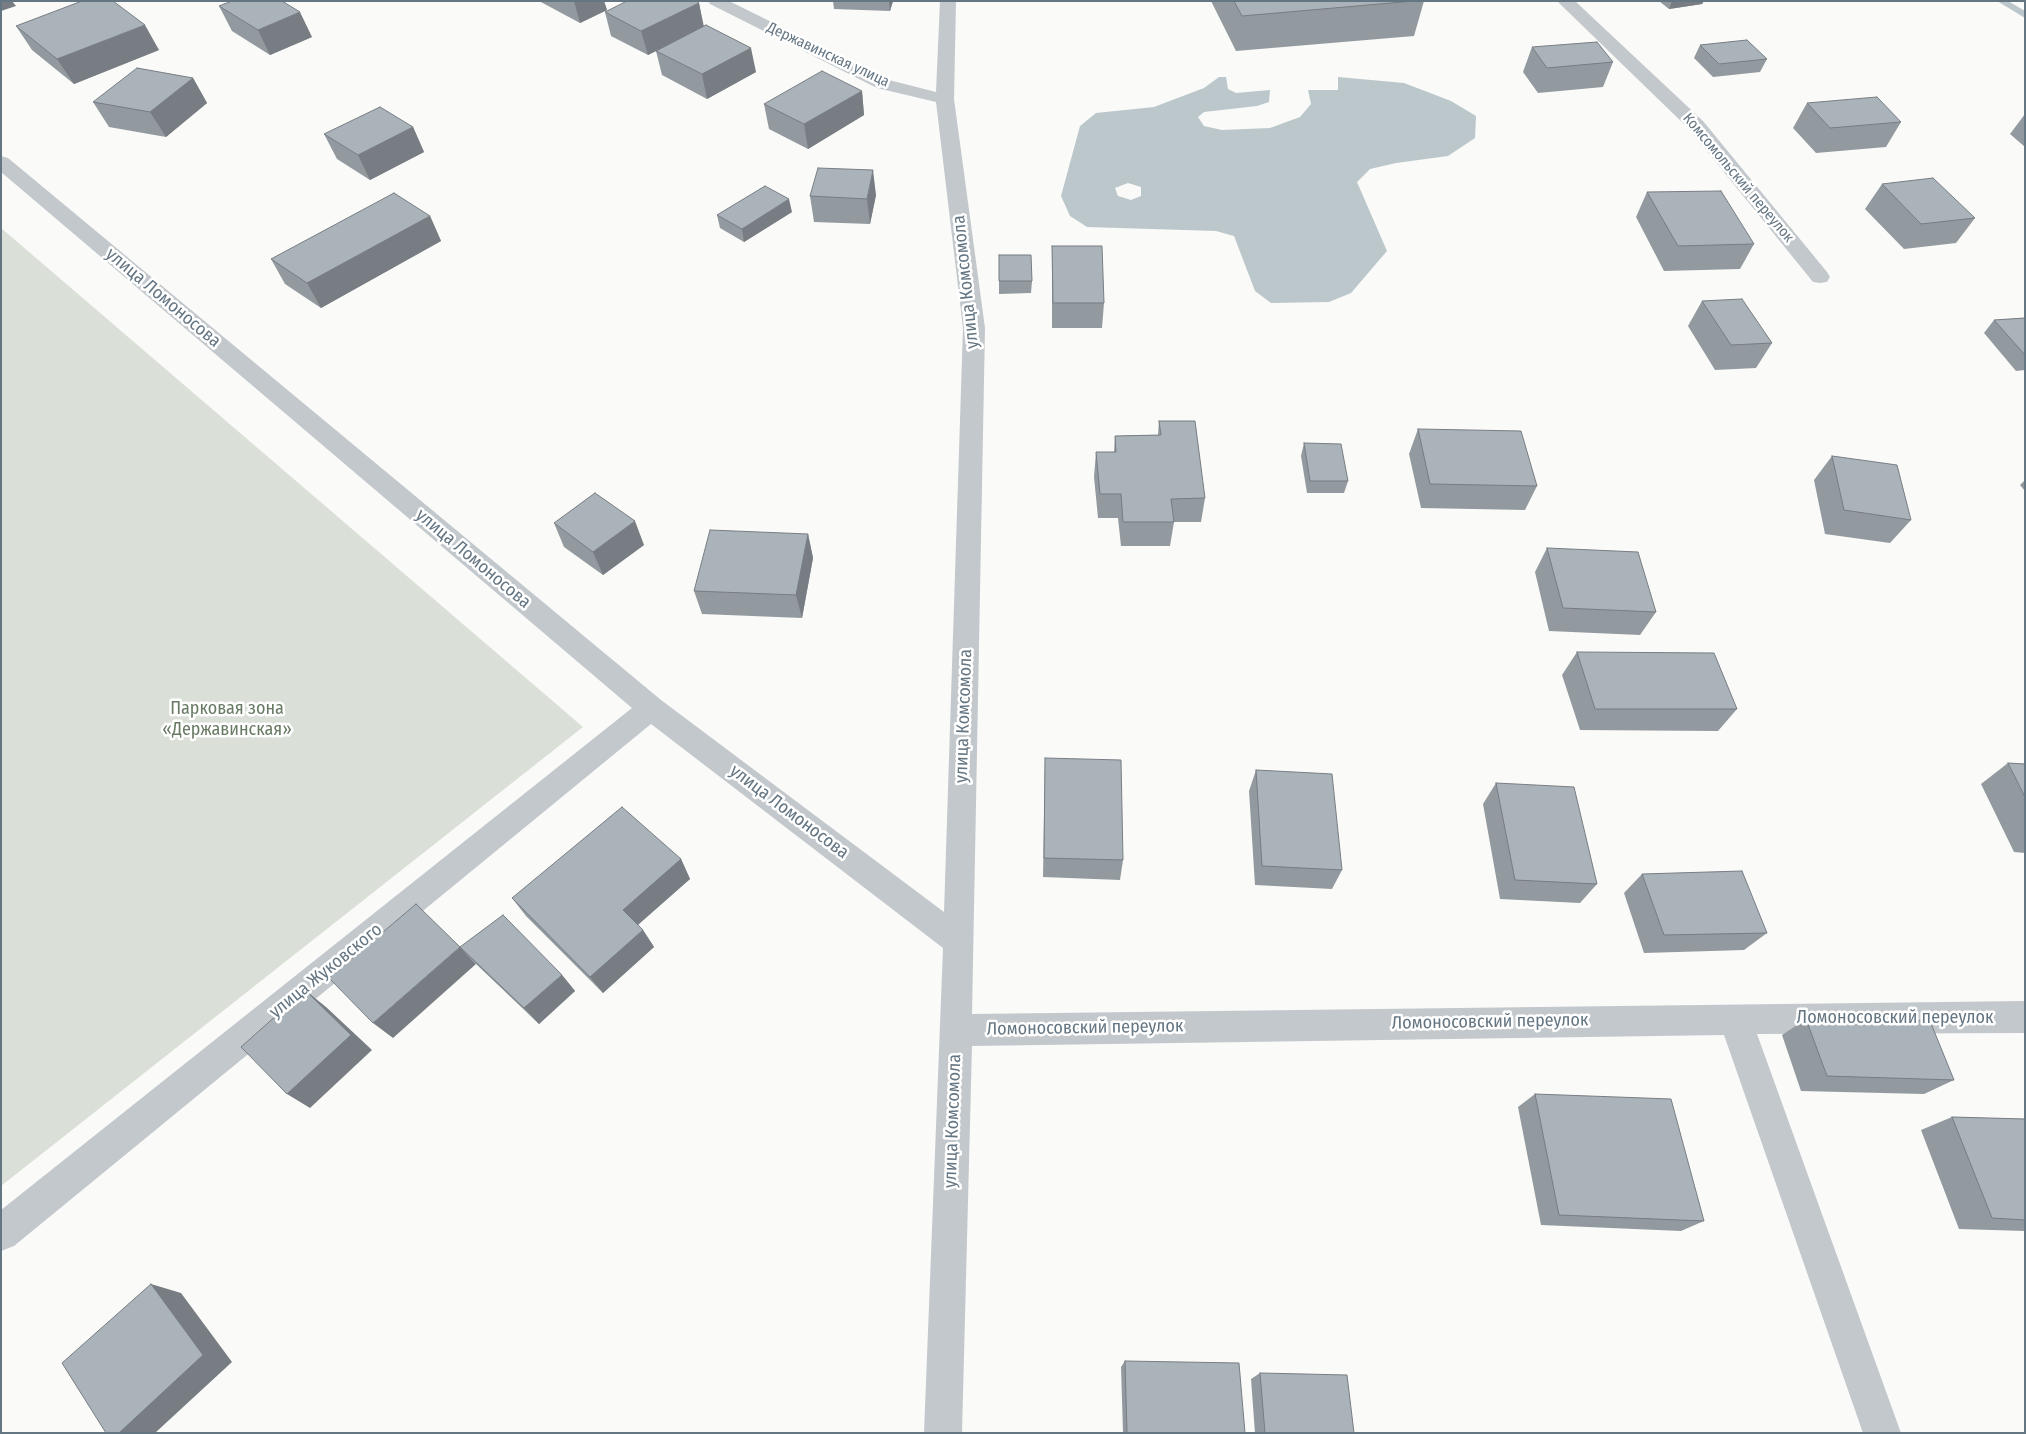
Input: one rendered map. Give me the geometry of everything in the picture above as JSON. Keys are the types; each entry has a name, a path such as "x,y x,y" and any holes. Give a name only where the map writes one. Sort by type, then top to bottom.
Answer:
{"street":[{"name":"Державинская улица","path":"716,1 883,84 945,98"},
{"name":"улица Комсомола","path":"943,1433 956,1030 974,328 945,98 948,1"},
{"name":"Комсомольский переулок","path":"1565,1 1696,124 1820,277"},
{"name":"улица Ломоносова","path":"1,162 651,708 957,940"},
{"name":"улица Жуковского","path":"1,1233 651,708"},
{"name":"Ломоносовский переулок","path":"956,1030 1735,1019 2025,1017"},
{"path":"1735,1019 1882,1433"}],"green space":[{"name":"Парковая зона «Державинская»","path":"1,228 583,727 1,1186"}],"shaded area":[{"path":"1219,77 1226,77 1228,89 1236,93 1270,90 1269,102 1257,106 1204,112 1198,117 1204,126 1222,130 1270,128 1300,117 1311,104 1308,90 1338,90 1338,77 1404,83 1451,101 1476,116 1475,138 1448,156 1396,163 1370,169 1357,182 1387,251 1351,293 1329,302 1271,303 1255,291 1234,236 1216,231 1087,227 1070,216 1061,196 1080,126 1096,113 1154,107 1204,88","holes":["1128,183 1141,187 1141,196 1131,200 1118,196 1115,188"]}],"building":[{"path":"82,1 113,1 145,25 57,59 16,26"},
{"path":"232,1 282,1 300,12 258,30 219,6"},
{"path":"627,1 696,1 699,3 641,31 605,12"},
{"path":"1234,1 1414,1 1242,16"},
{"path":"706,25 751,48 702,74 656,51"},
{"path":"1747,40 1767,59 1719,64 1700,45"},
{"path":"1597,42 1613,62 1547,68 1532,47"},
{"path":"137,68 193,78 150,112 93,102"},
{"path":"822,71 862,91 804,124 764,104"},
{"path":"1877,97 1901,122 1830,128 1807,103"},
{"path":"380,107 413,127 358,155 324,134"},
{"path":"818,168 873,170 867,199 810,196"},
{"path":"1933,178 1975,218 1921,224 1882,184"},
{"path":"765,186 789,199 742,229 717,215"},
{"path":"1721,191 1754,244 1678,246 1647,192"},
{"path":"394,193 430,216 307,283 271,259"},
{"path":"1052,246 1102,246 1104,303 1053,303"},
{"path":"999,255 1031,255 1032,281 999,281"},
{"path":"1742,299 1772,343 1731,345 1702,301"},
{"path":"2025,318 2025,355 1994,320"},
{"path":"1159,421 1195,421 1205,498 1171,499 1174,522 1123,522 1121,494 1100,494 1096,452 1116,452 1115,436 1161,435"},
{"path":"1418,429 1521,431 1537,486 1430,484"},
{"path":"1304,443 1341,444 1348,481 1310,481"},
{"path":"1832,456 1897,465 1911,520 1844,510"},
{"path":"595,493 635,521 593,552 554,523"},
{"path":"710,530 808,534 796,595 694,591"},
{"path":"1547,548 1638,552 1656,612 1563,608"},
{"path":"1577,652 1714,653 1737,709 1595,709"},
{"path":"1045,758 1121,760 1123,860 1044,858"},
{"path":"2008,763 2025,764 2025,797"},
{"path":"1256,770 1332,774 1342,870 1262,866"},
{"path":"1496,783 1574,787 1597,884 1515,880"},
{"path":"622,807 681,859 623,910 643,930 590,977 512,898"},
{"path":"1742,871 1767,933 1664,935 1642,874"},
{"path":"416,904 460,947 373,1023 329,978"},
{"path":"503,915 562,975 524,1008 460,947"},
{"path":"305,990 351,1035 287,1094 241,1047"},
{"path":"1806,1019 1930,1021 1954,1080 1827,1076"},
{"path":"1535,1094 1671,1099 1704,1221 1559,1215"},
{"path":"1952,1117 2025,1119 2025,1220 1992,1218"},
{"path":"151,1284 203,1355 119,1433 106,1433 62,1363"},
{"path":"1125,1361 1239,1363 1245,1433 1127,1433"},
{"path":"1260,1373 1347,1375 1354,1433 1265,1433"}],"waterway":[{"path":"2001,1 2025,15"}]}
